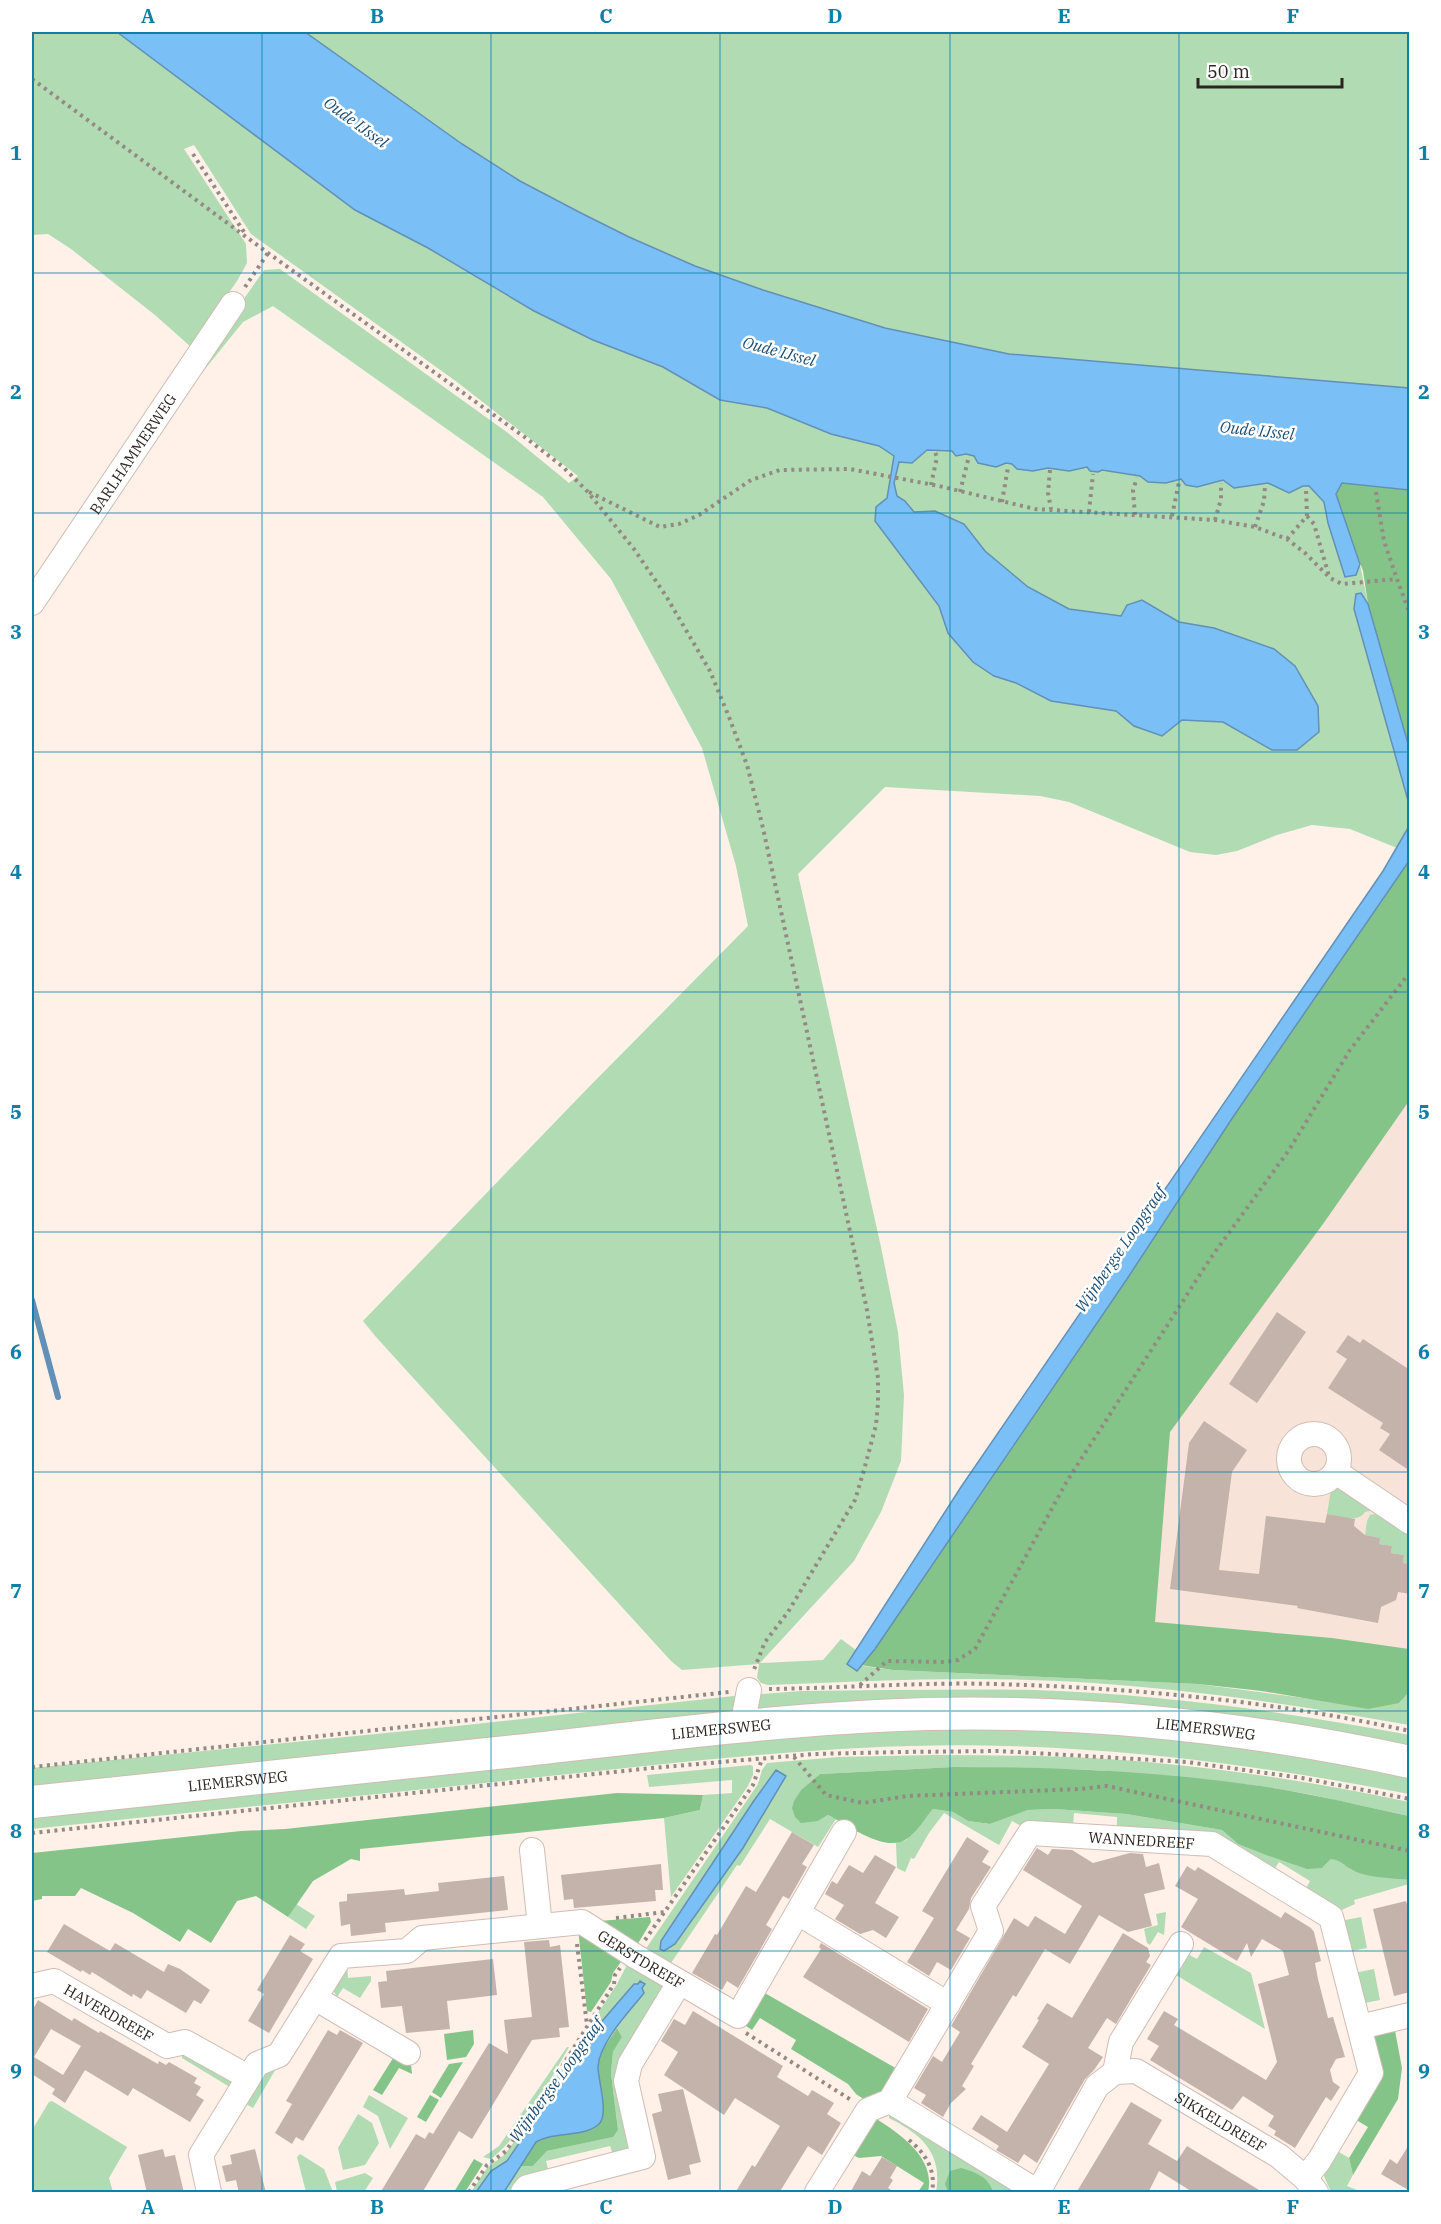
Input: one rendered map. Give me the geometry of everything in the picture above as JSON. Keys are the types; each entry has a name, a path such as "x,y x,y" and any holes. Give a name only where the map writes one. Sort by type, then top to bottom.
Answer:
{"main road":[{"name":"LIEMERSWEG","path":"32,1802 793,1721 928,1714 1133,1720 1247,1733 1410,1762"}],"street":[{"name":"BARLHAMMERWEG","path":"32,603 233,304"},
{"path":"1336,1472 1410,1522"},
{"path":"742,1727 749,1690"},
{"path":"738,2016 844,1832"},
{"name":"WANNEDREEF","path":"890,2102 991,1931 983,1905 1029,1833 1212,1844 1331,1917 1371,2073 1319,2161 1311,2185"},
{"path":"532,1850 540,1926"},
{"path":"798,1913 948,2004"},
{"path":"209,2193 201,2155 256,2064 279,2055 341,1956 407,1951 422,1938 579,1922"},
{"name":"GERSTDREEF","path":"579,1922 738,2016"},
{"path":"817,2193 868,2110 890,2102 1038,2192 1097,2086 1115,2072 1121,2042 1181,1944"},
{"name":"HAVERDREEF","path":"32,1986 54,1981 167,2046 185,2042 248,2077"},
{"path":"523,2193 527,2187 643,2157 626,2081 630,2064 680,1983"},
{"path":"315,1998 408,2053"},
{"path":"1360,2027 1410,2015"},
{"name":"SIKKELDREEF","path":"1115,2072 1136,2071 1279,2156 1311,2185"}],"path":[{"path":"32,79 268,253 526,438 562,467 587,491 634,549 666,596 710,671 747,765 763,828 874,1345 878,1378 877,1414 870,1450 855,1500 788,1612 765,1642 753,1672 749,1690"},
{"path":"193,154 248,238"},
{"path":"233,304 268,253"},
{"path":"931,484 937,457 935,452"},
{"path":"960,492 968,460"},
{"path":"1002,502 1008,467"},
{"path":"587,491 660,527 679,525 699,515 751,480 780,470 850,470 931,484 1035,509 1172,516 1255,527 1287,539 1330,578 1342,584 1397,579"},
{"path":"1050,470 1048,493 1052,509"},
{"path":"1089,512 1093,474"},
{"path":"1135,514 1133,490 1137,478"},
{"path":"1172,516 1179,482"},
{"path":"1215,520 1221,499 1221,483"},
{"path":"1255,527 1264,501 1265,486"},
{"path":"1287,539 1306,516 1306,489"},
{"path":"1376,492 1384,541 1410,614"},
{"path":"1306,516 1314,524 1330,578"},
{"path":"32,1767 749,1690 860,1686 887,1661 945,1662 958,1660 975,1649 1067,1481 1210,1259 1289,1150 1350,1050 1410,972"},
{"path":"32,1833 652,1768 794,1756 899,1752 999,1751 1187,1762 1302,1778 1410,1799"},
{"path":"794,1756 826,1795 863,1803 907,1796 1107,1786 1410,1851"},
{"path":"469,2193 487,2165 506,2151 614,1984 615,1975 665,1912 753,1785 762,1759"},
{"path":"587,2025 579,1922 665,1912"},
{"path":"738,2016 738,2028 868,2110"},
{"path":"903,2134 918,2147 930,2163 932,2193"}],"shaded area":[{"path":"1409,843 1409,1714 1183,1679 852,1667"}],"green space":[{"path":"32,32 117,32 355,210 428,248 534,311 593,340 663,367 720,400 767,408 831,434 933,450 941,445 1012,464 1086,462 1098,469 1140,476 1181,479 1213,477 1223,480 1260,479 1268,483 1309,486 1324,498 1356,575 1360,564 1368,604 1361,593 1356,599 1354,609 1409,804 1408,828 1397,848 1350,829 1312,825 1277,835 1237,851 1216,855 1190,852 1069,802 1040,796 885,787 798,874 898,1332 904,1395 901,1461 881,1512 854,1561 760,1663 823,1660 841,1639 856,1650 848,1664 893,1670 1198,1684 1311,1699 1399,1703 1409,1692 1409,1725 1235,1697 1147,1687 1059,1681 950,1679 768,1685 761,1683 757,1678 759,1664 682,1670 671,1661 376,1337 363,1321 748,926 736,866 702,748 611,579 543,497 273,306 243,322 133,458 264,270 280,269 508,433 569,483 578,476 457,382 251,234 194,145 184,149 246,244 247,263 191,347 155,315 71,249 48,234 32,235"},
{"path":"305,32 1409,32 1409,388 1009,354 885,328 763,290 695,266 629,237 521,181 462,144"},
{"path":"1342,483 1409,490 1409,747 1368,604 1363,571 1336,494"},
{"path":"1409,861 1409,1101 1323,1224 1170,1432 1155,1622 1332,1638 1409,1649 1409,1692 1399,1703 1368,1709 1262,1691 1198,1684 893,1670 861,1665 875,1649 1127,1279 1233,1117"},
{"path":"1336,1487 1373,1510 1357,1518 1327,1514 1331,1489"},
{"path":"1375,1514 1409,1535 1409,1564 1403,1563 1404,1555 1391,1553 1392,1546 1379,1544 1379,1538 1365,1535 1367,1521 1370,1515"},
{"path":"801,1691 1082,1692 1223,1705 1410,1735 1409,1751 1164,1713 32,1787 32,1768 734,1696"},
{"path":"897,1726 1128,1731 1410,1771 1409,1794 1260,1768 1160,1756 1060,1748 949,1745 769,1754 32,1829 32,1812"},
{"path":"935,1755 1138,1761 1228,1771 1409,1802 1409,1816 1308,1794 1253,1785 1097,1770 953,1767 820,1774 802,1789 818,1821 828,1815 836,1819 818,1847 770,1819 740,1866 737,1865 669,1966 645,1950 758,1784 762,1770 767,1763 839,1757"},
{"path":"753,1766 753,1775 748,1786 671,1897 664,1818 700,1810 703,1795 732,1793 732,1780 649,1787 647,1775"},
{"path":"953,1767 1103,1771 1216,1780 1293,1791 1409,1816 1409,1880 1365,1875 1331,1859 1322,1868 1307,1869 1238,1844 1222,1830 1126,1814 1054,1809 1028,1810 990,1824 968,1821 953,1812 933,1809 908,1838 889,1843 868,1837 828,1815 818,1821 801,1823 795,1817 792,1808 802,1789 820,1774"},
{"path":"617,1793 703,1795 700,1810 664,1818 360,1849 360,1861 351,1859 313,1881 288,1917 256,1896 237,1901 211,1943 188,1929 180,1942 133,1913 81,1888 75,1896 42,1896 42,1899 32,1901 32,1853 241,1831 285,1829"},
{"path":"933,1809 953,1812 968,1821 990,1824 1028,1810 1054,1809 1126,1814 1222,1830 1238,1844 1322,1868 1331,1859 1341,1860 1351,1870 1409,1880 1409,1884 1354,1900 1355,1904 1337,1912 1304,1892 1310,1881 1279,1862 1272,1873 1117,1829 1117,1817 1074,1813 1073,1826 1023,1827 1012,1821 999,1845 944,1813 914,1859 911,1858 905,1872 897,1868 896,1843 906,1840"},
{"path":"296,1904 315,1916 306,1929 288,1917"},
{"path":"1166,1912 1164,1935 1158,1932 1150,1945 1147,1943 1144,1929 1158,1925 1156,1914"},
{"path":"650,1917 651,1922 634,1950 599,1921"},
{"path":"1361,1917 1367,1948 1347,1952 1340,1921"},
{"path":"578,1929 623,1959 591,2012 587,2011"},
{"path":"1204,1947 1251,1973 1265,2029 1176,1975 1130,2052 1129,2040 1184,1952 1197,1959"},
{"path":"628,1963 661,1980 663,1991 625,2059 632,2148 614,2158 610,2146 546,2161 549,2173 514,2192 504,2192 521,2166 533,2166 547,2151 612,2137 618,2130 611,2073 613,2052 622,2037 617,2028 643,1993 638,1984 634,1984 603,2020 507,2161 491,2172 476,2192 471,2192 487,2168 504,2155 514,2142 617,1984"},
{"path":"347,1965 348,1978 371,1976 371,1981 360,1998 343,1988 337,1997 333,1990"},
{"path":"1374,1969 1380,2000 1360,2004 1354,1973"},
{"path":"763,1992 899,2070 883,2094 865,2100 848,2084 791,2049 796,2040 760,2018 752,2030 746,2026"},
{"path":"1394,2025 1402,2068 1398,2099 1353,2175 1349,2158 1368,2127 1353,2118 1370,2036"},
{"path":"617,2028 622,2037 613,2052 611,2073 618,2130 613,2137 547,2151 533,2166 521,2166 536,2142 544,2137 595,2127 599,2055"},
{"path":"473,2030 474,2044 466,2057 447,2060 444,2034"},
{"path":"569,2047 524,2122 491,2159 483,2157 499,2146"},
{"path":"190,2053 232,2077 233,2089 182,2058 182,2054"},
{"path":"395,2055 411,2065 412,2074 399,2068 382,2095 373,2090"},
{"path":"463,2062 441,2098 432,2092 449,2064"},
{"path":"277,2067 253,2108 244,2103 262,2071"},
{"path":"369,2095 408,2118 390,2149 378,2116 363,2107"},
{"path":"430,2095 439,2100 426,2122 417,2117"},
{"path":"52,2101 127,2147 109,2178 113,2192 32,2192 32,2130 49,2102"},
{"path":"358,2114 372,2123 379,2143 365,2165 343,2170 338,2148"},
{"path":"893,2115 1016,2186 1013,2192 936,2192 936,2166 933,2156 920,2138 889,2118"},
{"path":"875,2118 914,2148 927,2168 928,2192 918,2192 924,2183 881,2156 859,2158 853,2155"},
{"path":"1334,2149 1349,2158 1353,2175 1347,2186 1362,2192 1331,2192 1323,2174"},
{"path":"300,2154 324,2169 333,2192 306,2192 297,2157"},
{"path":"474,2159 483,2164 465,2192 454,2192"},
{"path":"961,2168 985,2179 993,2192 948,2192 945,2184 950,2171"},
{"path":"365,2173 373,2178 364,2192 337,2192 335,2182"}],"water":[{"name":"Oude IJssel","path":"117,32 305,32 462,144 520,181 581,213 695,266 885,328 1009,354 1409,388 1409,490 1342,483 1336,494 1360,564 1356,575 1345,577 1328,523 1324,502 1309,486 1303,486 1289,493 1268,483 1234,488 1223,480 1197,487 1186,485 1181,479 1166,483 1148,482 1140,476 1102,470 1090,471 1087,467 1069,471 1048,468 1033,471 1017,469 1012,464 1006,463 996,467 978,463 974,456 966,454 956,456 952,451 927,450 912,463 899,462 894,483 897,496 905,501 914,512 935,511 964,524 985,551 1028,587 1069,609 1121,616 1127,605 1142,600 1179,622 1214,628 1274,649 1295,666 1318,706 1319,732 1297,750 1272,750 1223,722 1182,720 1162,736 1134,726 1116,711 1051,701 1016,683 994,676 973,662 948,633 939,606 875,521 876,507 887,498 894,456 879,446 831,434 767,408 720,400 663,367 593,340 534,311 428,248 355,210"},
{"path":"1361,593 1368,604 1409,747 1409,804 1354,609 1356,594"},
{"path":"1409,811 1409,861 1233,1117 1127,1279 875,1649 857,1671 847,1664 961,1487 1383,871 1408,828"},
{"path":"776,1770 786,1776 743,1848 675,1944 664,1951 660,1949 661,1941"},
{"path":"640,1981 645,1984 642,1988 644,1993 609,2038 600,2058 598,2067 603,2114 598,2125 584,2132 551,2137 536,2142 504,2192 476,2192 491,2171 507,2161 603,2020 634,1984"}],"building":[{"path":"1277,1312 1306,1332 1257,1403 1229,1384"},
{"path":"1348,1335 1360,1343 1363,1339 1410,1370 1410,1471 1379,1450 1390,1434 1380,1428 1383,1423 1328,1388 1347,1359 1336,1352"},
{"path":"1204,1421 1247,1450 1232,1472 1219,1570 1259,1574 1266,1516 1325,1523 1327,1514 1355,1519 1354,1526 1365,1535 1380,1538 1379,1544 1392,1546 1391,1553 1404,1555 1403,1563 1410,1564 1410,1594 1398,1592 1396,1600 1381,1607 1378,1623 1297,1608 1298,1606 1170,1589 1189,1443"},
{"path":"792,1832 814,1845 802,1864 807,1867 789,1899 783,1896 766,1925 772,1929 738,1988 727,1981 722,1990 692,1973 746,1886 756,1892"},
{"path":"967,1837 989,1851 982,1862 991,1867 971,1898 969,1909 956,1930 970,1938 951,1970 937,1962 929,1976 907,1962 934,1918 922,1911"},
{"path":"1037,1848 1048,1855 1052,1849 1072,1850 1093,1863 1130,1853 1143,1854 1146,1867 1159,1863 1165,1889 1144,1894 1152,1926 1128,1932 1099,1915 1070,1964 1045,1949 1016,1997 1013,1995 971,2064 974,2066 962,2086 966,2089 951,2103 943,2117 921,2103 926,2095 914,2088 933,2056 942,2062 960,2032 951,2026 1014,1918 1028,1927 1035,1916 1065,1934 1082,1906 1023,1870"},
{"path":"875,1855 896,1867 875,1903 899,1917 886,1938 873,1930 860,1934 835,1919 844,1905 825,1894 832,1881 837,1884 849,1865 863,1873"},
{"path":"661,1864 663,1890 655,1890 656,1901 574,1908 573,1899 564,1900 561,1875"},
{"path":"1187,1866 1195,1871 1198,1867 1281,1918 1285,1912 1314,1932 1321,1961 1315,1963 1318,1979 1328,2018 1333,2017 1345,2057 1336,2059 1330,2070 1333,2082 1340,2087 1331,2101 1326,2097 1295,2148 1274,2135 1276,2131 1268,2126 1274,2116 1243,2096 1232,2110 1150,2060 1159,2046 1147,2039 1164,2011 1178,2019 1174,2025 1266,2080 1277,2062 1258,1984 1289,1975 1283,1951 1262,1939 1251,1957 1247,1943 1237,1961 1181,1927 1198,1899 1175,1886"},
{"path":"504,1876 508,1910 385,1923 386,1932 351,1936 350,1924 341,1926 339,1902 347,1901 347,1894 404,1889 405,1895 439,1891 438,1883"},
{"path":"1406,1901 1410,1915 1410,1992 1394,1996 1373,1909"},
{"path":"64,1924 110,1951 115,1943 164,1972 168,1964 180,1969 210,1990 201,2004 194,2000 186,2013 147,1990 141,1999 133,1994 132,1997 92,1972 90,1975 82,1970 81,1972 47,1952"},
{"path":"1123,1933 1148,1948 1150,1956 1146,1962 1151,1965 1116,2024 1107,2018 1088,2048 1103,2057 1085,2079 1037,2163 1024,2154 1018,2163 996,2150 999,2146 972,2129 981,2115 1007,2132 1049,2064 1022,2047 1039,2020 1037,2019 1047,2003 1072,2018"},
{"path":"290,1935 305,1944 300,1951 313,1959 269,2033 248,2021 264,1994 257,1990"},
{"path":"549,1940 550,1947 560,1945 569,2027 559,2028 560,2037 532,2040 472,2139 459,2131 422,2193 380,2193 416,2134 425,2139 429,2132 433,2134 489,2043 508,2054 504,2020 532,2017 524,1942"},
{"path":"821,1943 928,2009 909,2042 803,1977 821,1949 819,1947"},
{"path":"493,1959 497,1995 447,2001 450,2029 406,2033 402,2006 381,2008 378,1982 387,1981 386,1971"},
{"path":"38,2000 72,2021 74,2018 99,2033 100,2031 158,2064 159,2061 166,2065 169,2062 197,2078 194,2083 201,2087 196,2095 204,2100 190,2122 133,2088 128,2096 85,2070 65,2103 52,2094 55,2089 32,2074 32,2011","holes":["51,2029 81,2046 63,2075 34,2057"]},
{"path":"693,2011 783,2066 777,2077 808,2096 812,2090 834,2103 827,2114 841,2123 822,2155 808,2146 779,2193 735,2193 752,2165 755,2167 780,2126 735,2098 724,2115 664,2075 678,2052 661,2041 674,2019 685,2025"},
{"path":"328,2030 337,2035 340,2030 363,2043 303,2141 296,2137 292,2144 275,2133 292,2104 286,2101"},
{"path":"683,2089 701,2162 689,2165 691,2174 668,2180 652,2114 662,2111 658,2094"},
{"path":"1131,2102 1162,2120 1148,2144 1177,2161 1187,2146 1264,2193 1194,2193 1159,2171 1148,2193 1076,2193"},
{"path":"1410,2143 1410,2191 1381,2174 1390,2159 1397,2164"},
{"path":"163,2149 165,2157 175,2155 184,2193 147,2193 138,2155"},
{"path":"255,2149 266,2193 239,2193 236,2180 226,2182 222,2166 232,2164 230,2155"},
{"path":"882,2157 897,2166 890,2178 893,2180 888,2188 896,2193 850,2193 862,2171 870,2176"}],"waterway":[{"path":"32,1300 58,1397"}],"water label":[{"name":"Wijnbergse Loopgraaf","path":"1120,1249"},
{"name":"Wijnbergse Loopgraaf","path":"556,2080"}]}
